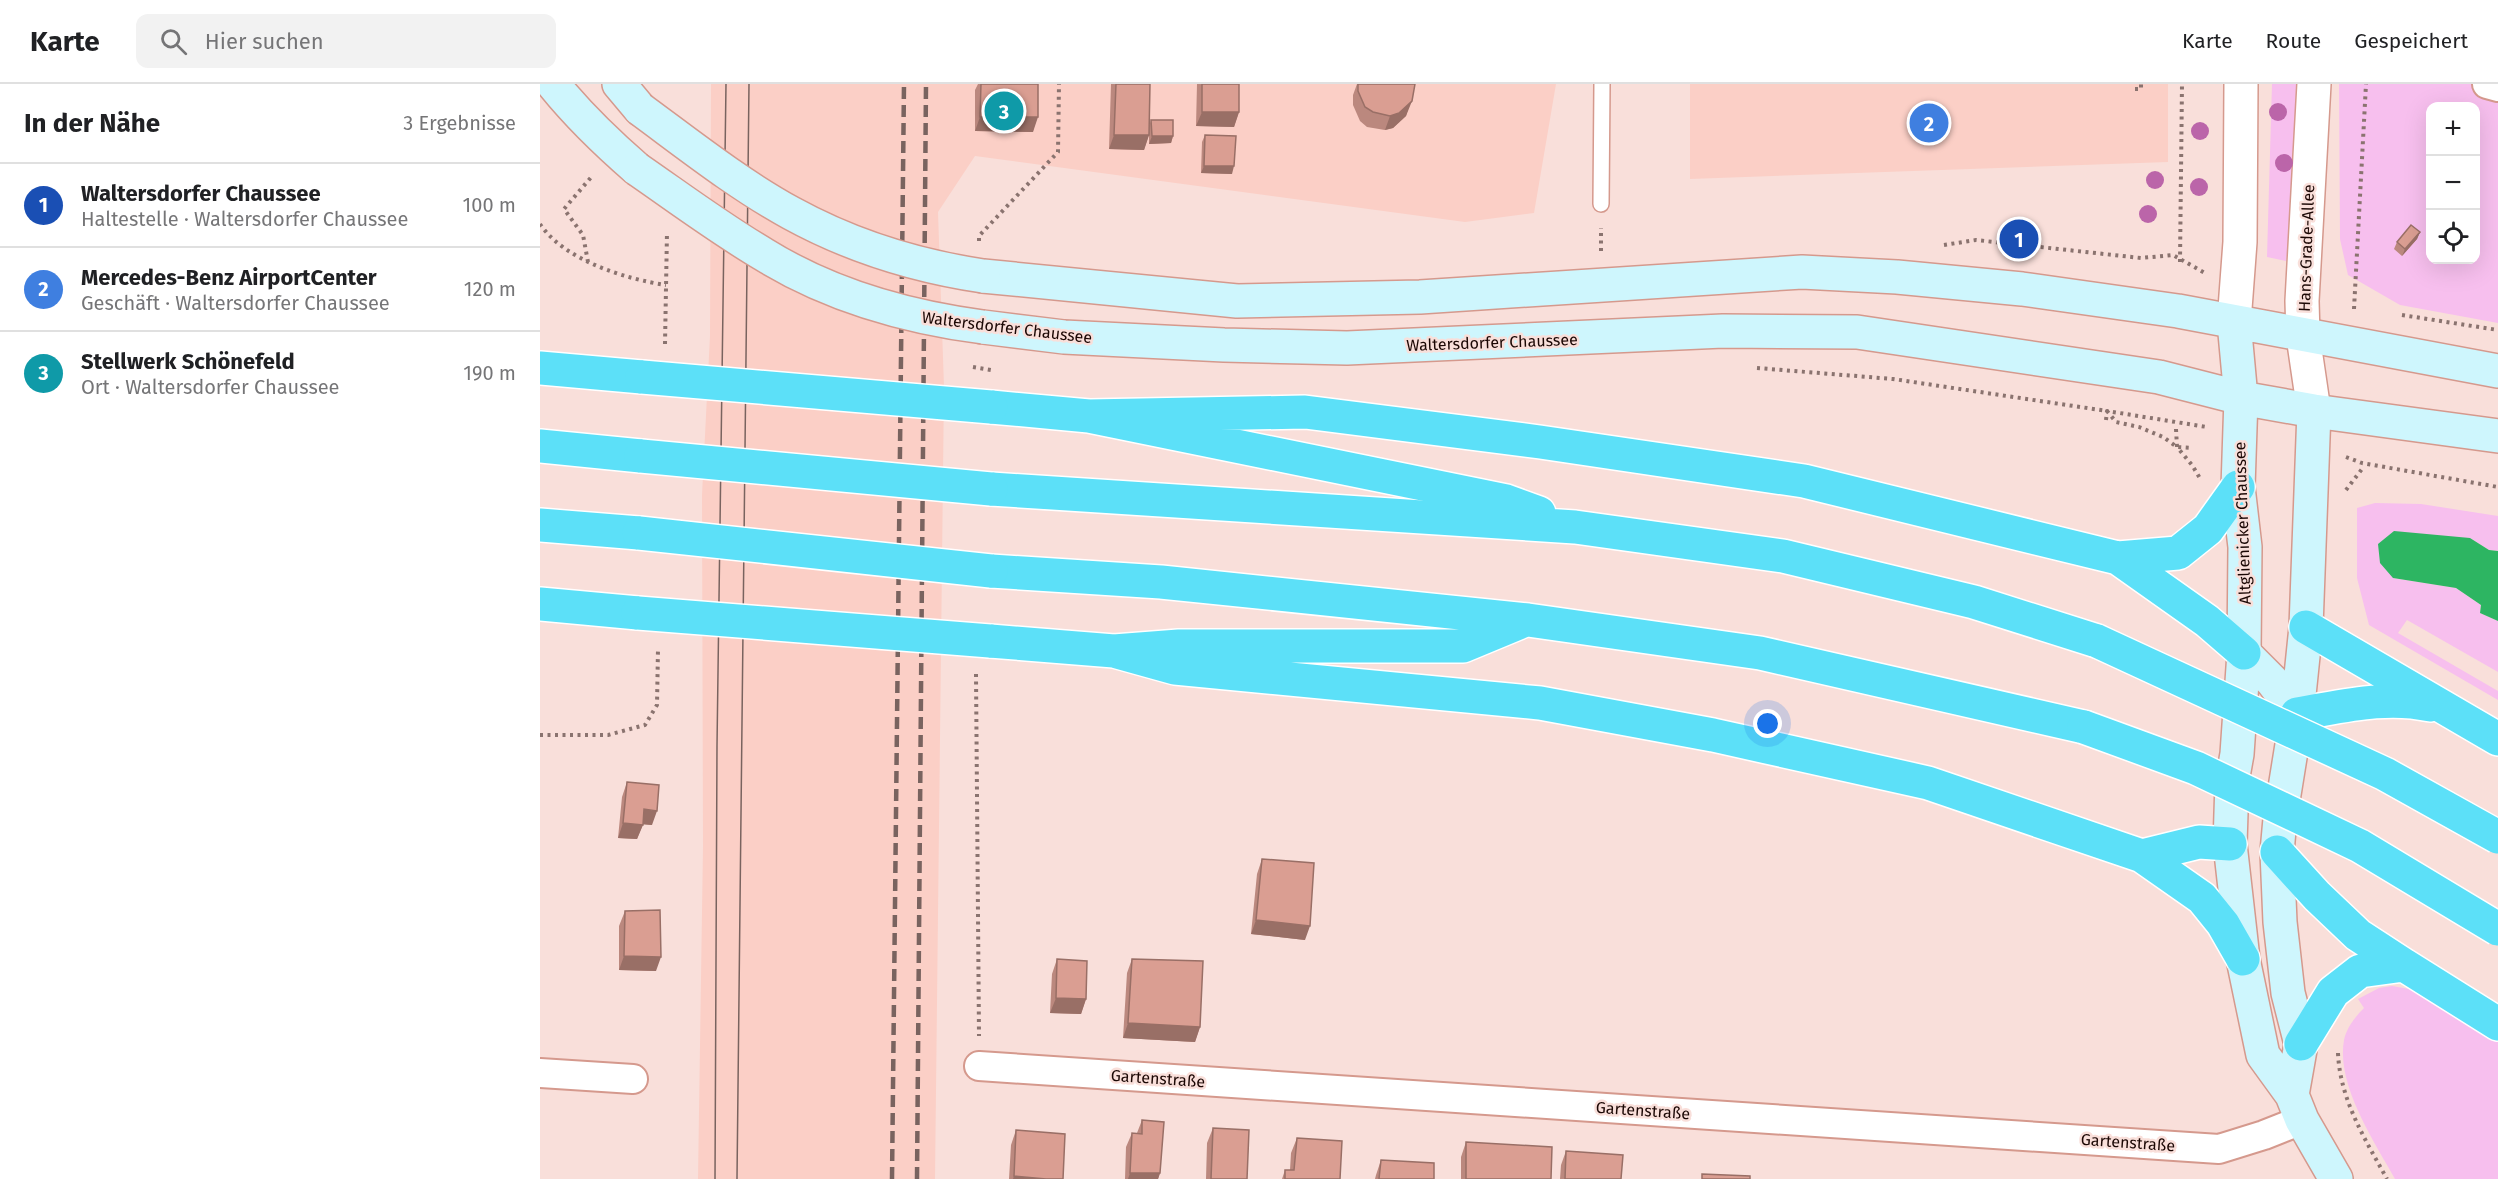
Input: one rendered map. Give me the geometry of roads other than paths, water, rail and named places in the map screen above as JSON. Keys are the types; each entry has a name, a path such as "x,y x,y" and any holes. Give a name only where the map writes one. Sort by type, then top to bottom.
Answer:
{"highway":[{"path":"540,368 1089,416 1506,501 1575,527"},
{"path":"1089,416 1305,412 1540,442 1804,481 2118,558 2178,553 2208,530 2238,487"},
{"path":"540,446 991,489 1575,527 1783,556 1974,602 2097,640 2385,774 2498,837"},
{"path":"540,525 639,533 991,571 1161,582 1528,620 1760,653 1974,700 2084,727 2196,768 2360,846 2498,929"},
{"path":"2118,558 2207,621 2244,653"},
{"path":"540,604 1114,651 1179,646 1463,646 1528,620"},
{"path":"2306,627 2498,739"},
{"path":"1114,651 1175,668 1540,703 1713,735 1928,783 2142,856 2202,898 2223,924 2243,959"},
{"path":"2297,714 2373,702 2408,700 2449,710"},
{"path":"2273,833 2317,896 2358,934 2498,1024"},
{"path":"2142,856 2199,842 2230,844"},
{"path":"2301,1044 2333,992 2360,971 2404,965"}],"main road":[{"name":"Waltersdorfer Chaussee","path":"553,84 605,140 637,169 765,256 825,285 893,310 933,320 1064,337 1347,348 1722,331 1857,332 2149,375 2241,398 2314,411 2498,436"},
{"path":"619,84 640,109 739,181 792,214 867,249 937,269 983,276 1238,301 1420,297 1802,272 1897,277 2022,289 2178,311 2498,371"},
{"name":"Altglienicker Chaussee","path":"2234,322 2241,398 2238,487 2245,547 2244,653 2230,844 2243,959 2263,1055 2297,1107 2336,1179"},
{"path":"2297,1107 2301,1044 2288,993 2273,833 2297,714 2306,627 2314,411"},
{"path":"2244,653 2272,681 2297,714"},
{"path":"2273,833 2234,768 2297,714"},
{"path":"2230,844 2273,833"}],"street":[{"path":"2234,322 2240,242 2241,84"},
{"name":"Hans-Grade-Allee","path":"2314,84 2303,280 2303,336 2314,411"},
{"path":"2487,84 2498,87"},
{"name":"Gartenstraße","path":"979,1066 2218,1149 2264,1135 2297,1107"},
{"path":"540,1073 633,1079"}],"lane":[{"path":"1601,204 1602,84"}],"tram line":[{"path":"715,1179 717,746 726,84"},
{"path":"737,1179 749,84"}],"railway":[{"path":"892,1179 904,84"},
{"path":"917,1179 926,84"}],"place":[{"name":"Stellwerk Schönefeld","path":"1004,111"},
{"name":"Mercedes-Benz AirportCenter","path":"1929,123"},
{"name":"Waltersdorfer Chaussee","path":"2019,239"}]}
